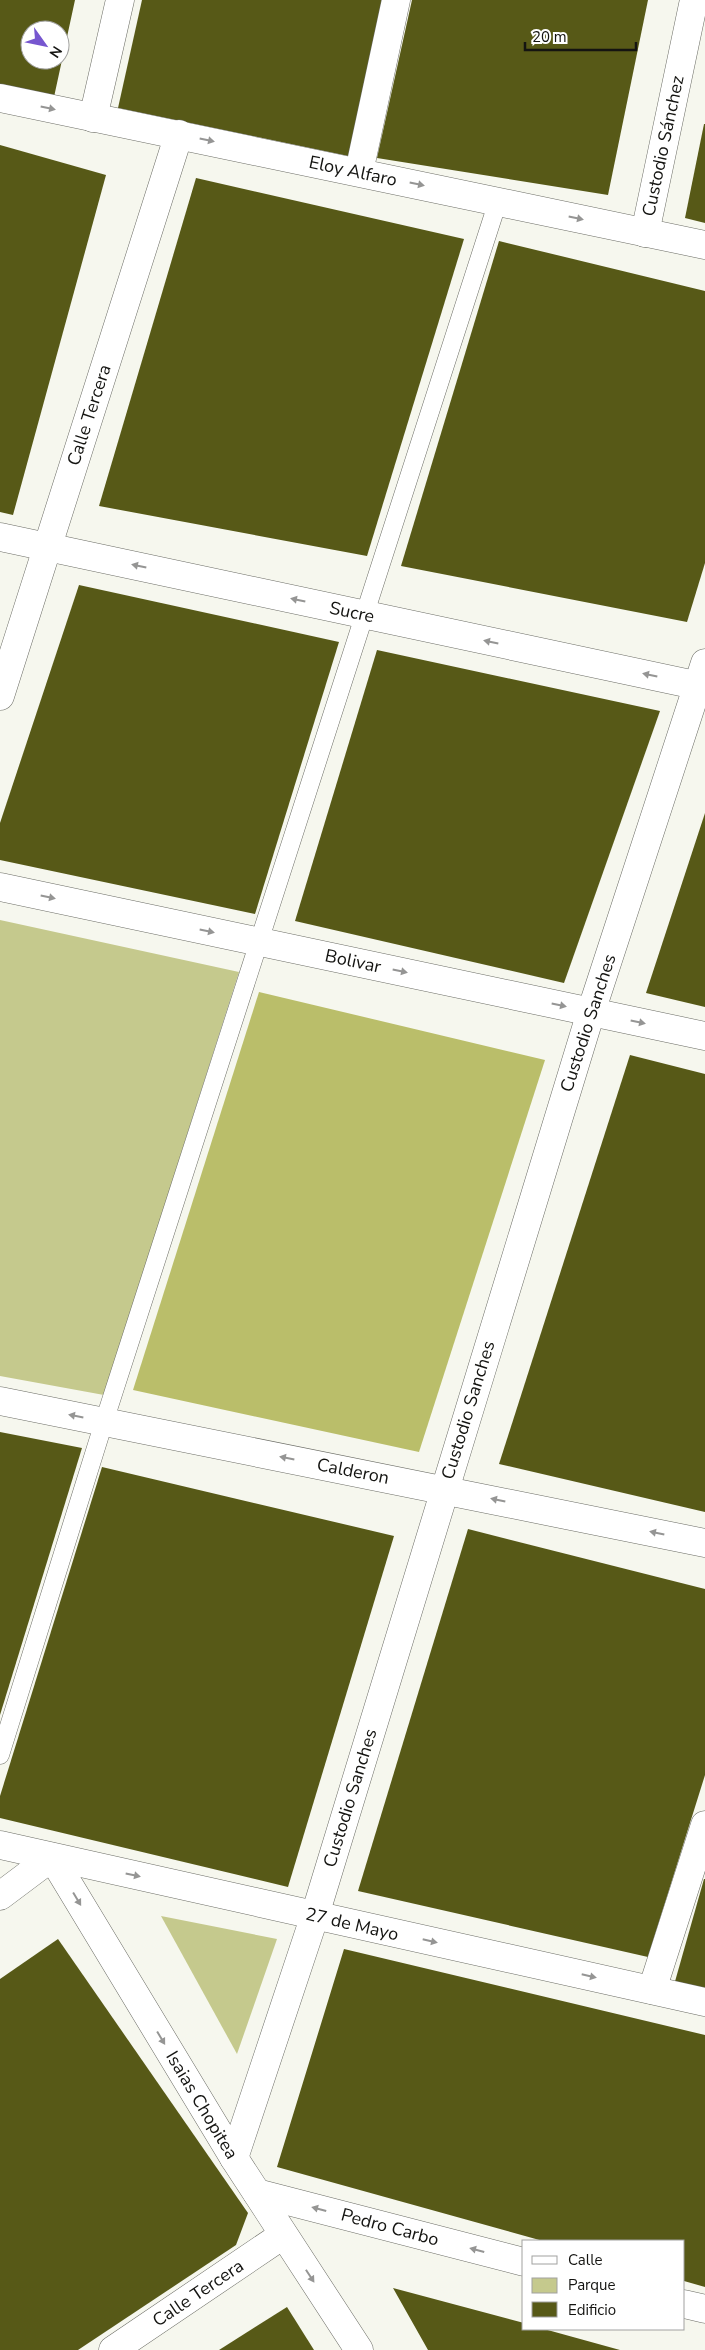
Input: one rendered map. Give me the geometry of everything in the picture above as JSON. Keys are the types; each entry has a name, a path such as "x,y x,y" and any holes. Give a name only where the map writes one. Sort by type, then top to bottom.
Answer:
{"street":[{"path":"93,118 120,0"},
{"path":"360,172 396,0"},
{"name":"Custodio Sánchez","path":"645,233 694,0"},
{"name":"Eloy Alfaro","path":"0,98 705,245"},
{"name":"Calle Tercera","path":"0,696 179,134"},
{"name":"Sucre","path":"0,537 364,614 703,679"},
{"name":"Custodio Sanches","path":"234,2158 314,1915 590,1012 703,679"},
{"name":"Bolivar","path":"0,887 705,1036"},
{"name":"Calderon","path":"0,1401 705,1543"},
{"path":"652,1990 705,1825"},
{"name":"27 de Mayo","path":"0,1845 705,2002"},
{"path":"0,1896 52,1857"},
{"name":"Isaias Chopitea","path":"52,1857 234,2158 358,2350"},
{"name":"Pedro Carbo","path":"257,2193 522,2261"},
{"name":"Calle Tercera","path":"113,2350 283,2235"},
{"path":"685,2304 705,2310"}],"lane":[{"path":"0,1755 104,1422 498,201"}],"green space":[{"path":"0,920 239,972 104,1395 0,1376"},
{"path":"259,992 545,1060 419,1452 133,1390"},
{"path":"161,1916 277,1939 237,2054"}],"building":[{"path":"0,0 75,0 70,23 70,20 20,20 20,70 60,70 54,97 0,84"},
{"path":"142,0 385,0 353,157 118,108"},
{"path":"412,0 648,0 608,195 377,158"},
{"path":"705,124 705,223 685,218"},
{"path":"0,145 106,175 13,515 0,512"},
{"path":"196,178 464,239 367,556 99,506"},
{"path":"499,241 705,291 705,563 687,622 401,566"},
{"path":"79,585 339,642 255,914 0,860 0,823"},
{"path":"377,650 660,711 564,983 295,921"},
{"path":"705,813 705,1007 646,993"},
{"path":"630,1055 705,1074 705,1512 499,1464"},
{"path":"0,1432 82,1448 0,1715"},
{"path":"102,1467 394,1536 288,1887 0,1818 0,1796"},
{"path":"468,1529 705,1589 705,1775 648,1957 358,1891"},
{"path":"705,1879 705,1992 674,1985"},
{"path":"58,1939 248,2213 236,2245 78,2350 0,2350 0,1979"},
{"path":"344,1949 705,2035 705,2287 685,2281 685,2240 539,2240 277,2167"},
{"path":"393,2288 522,2322 522,2330 548,2330 620,2350 428,2350"},
{"path":"287,2307 314,2350 219,2350"}]}
